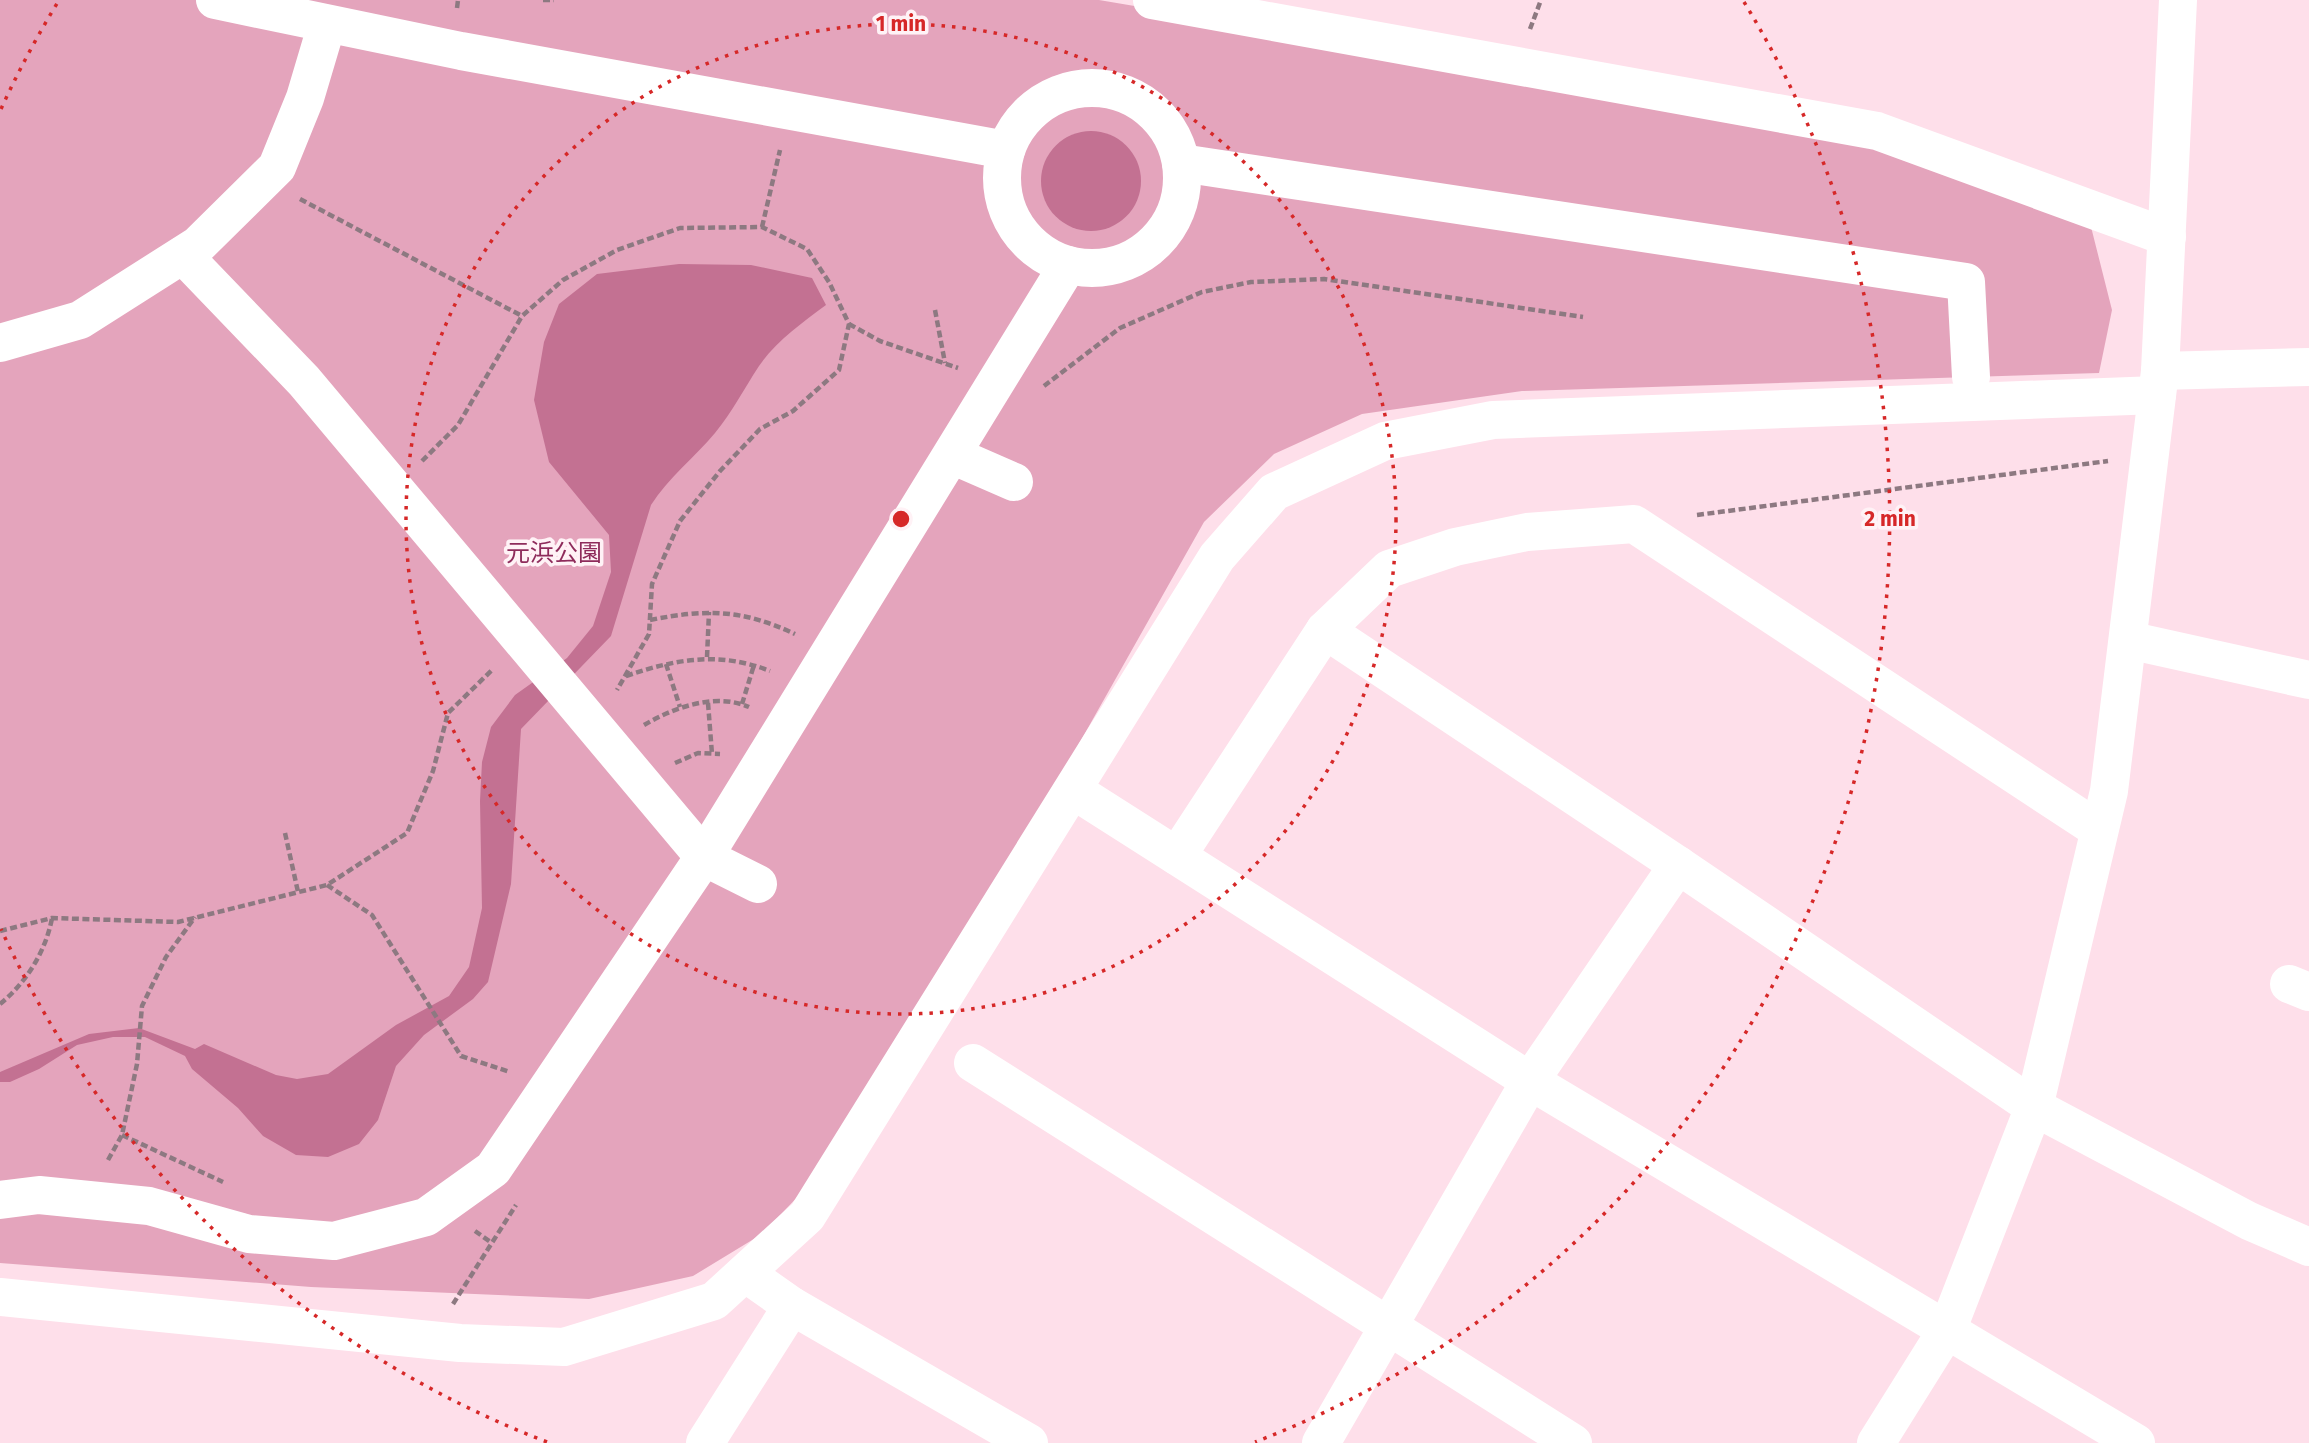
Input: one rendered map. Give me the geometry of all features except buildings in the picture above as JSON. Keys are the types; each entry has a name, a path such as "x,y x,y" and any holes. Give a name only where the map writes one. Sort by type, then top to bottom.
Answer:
{"street":[{"path":"215,0 327,24 1006,150"},
{"path":"1152,0 1877,131 2167,237"},
{"path":"1876,1443 1948,1328 2034,1107 2109,791 2159,383 2178,0"},
{"path":"0,343 80,320 198,246 277,167 305,98 327,24"},
{"path":"1098,88 1127,95 1153,112 1172,135 1181,163 1178,203 1171,222 1153,246 1127,262 1098,269 1068,265 1041,253 1020,233 1006,207 1002,178 1006,150 1020,124 1041,104 1068,91 1098,88"},
{"path":"1181,163 1966,282 1971,377"},
{"path":"183,255 304,381 704,857 758,884"},
{"path":"0,1200 39,1195 149,1206 249,1234 334,1241 426,1217 494,1169 704,857 1068,265"},
{"path":"0,1297 460,1343 564,1347 714,1301 807,1216 1217,557 1274,492 1385,441 1493,420 2159,383 2309,367"},
{"path":"952,455 1014,482"},
{"path":"1177,856 1325,630 1389,569 1455,547 1527,532 1634,524 2099,830"},
{"path":"1325,630 1678,864 2034,1107 2249,1221 2309,1247"},
{"path":"2128,640 2309,680"},
{"path":"1073,789 1530,1081 1948,1328 2136,1443"},
{"path":"1321,1443 1530,1081 1678,864"},
{"path":"973,1063 1573,1443"},
{"path":"745,1273 792,1306 1029,1443"},
{"path":"705,1443 792,1306"}],"path":[{"path":"457,8 458,0"},
{"path":"543,0 554,0"},
{"path":"762,227 789,110"},
{"path":"264,180 522,316"},
{"path":"394,489 458,425 522,316 563,280 617,250 680,228 762,227 807,248 829,282 849,324 880,341 996,383"},
{"path":"1040,390 1120,328 1202,292 1251,282 1324,279 1583,317"},
{"path":"935,310 946,363"},
{"path":"602,736 625,677 649,634 652,584 680,521 720,471 760,429 793,411 839,370 849,324"},
{"path":"1634,524 2150,456"},
{"path":"650,620 692,612 765,620 830,653"},
{"path":"707,657 709,612"},
{"path":"0,931 52,918 178,922 327,885 407,833 433,771 448,713 523,641"},
{"path":"625,677 666,664 707,657 754,665 809,687"},
{"path":"666,664 680,707"},
{"path":"742,704 754,665"},
{"path":"602,736 644,724 680,707 708,703 742,704 786,723"},
{"path":"708,703 712,754"},
{"path":"642,783 698,753 747,761 759,768"},
{"path":"285,833 298,892"},
{"path":"327,885 372,915 461,1056 550,1086"},
{"path":"83,1199 121,1139 137,1064 142,1006 166,957 195,917"},
{"path":"0,1004 19,989 48,938 52,918"}],"green space":[{"name":"元浜公園","path":"0,0 1099,0 1877,131 2086,207 2112,310 2099,373 1522,391 1362,414 1274,454 1204,522 1071,758 828,1165 762,1234 693,1276 589,1299 311,1287 0,1263"}],"shaded area":[{"path":"1091,131 1119,139 1133,153 1141,181 1133,209 1119,223 1091,231 1063,223 1049,209 1041,181 1049,153 1063,139"},
{"path":"679,264 751,265 812,278 826,305 773,348 715,433 658,495 651,505 611,636 521,729 511,884 488,982 473,999 424,1035 396,1066 378,1120 359,1144 328,1157 296,1155 263,1136 238,1108 192,1069 185,1056 145,1037 113,1037 77,1045 39,1069 10,1082 0,1082 0,1072 89,1034 139,1028 195,1049 204,1044 276,1075 297,1079 328,1074 396,1025 449,996 469,967 482,908 480,801 482,762 491,727 515,695 567,658 593,626 611,572 609,535 549,462 534,400 544,342 559,304 597,274"}]}
